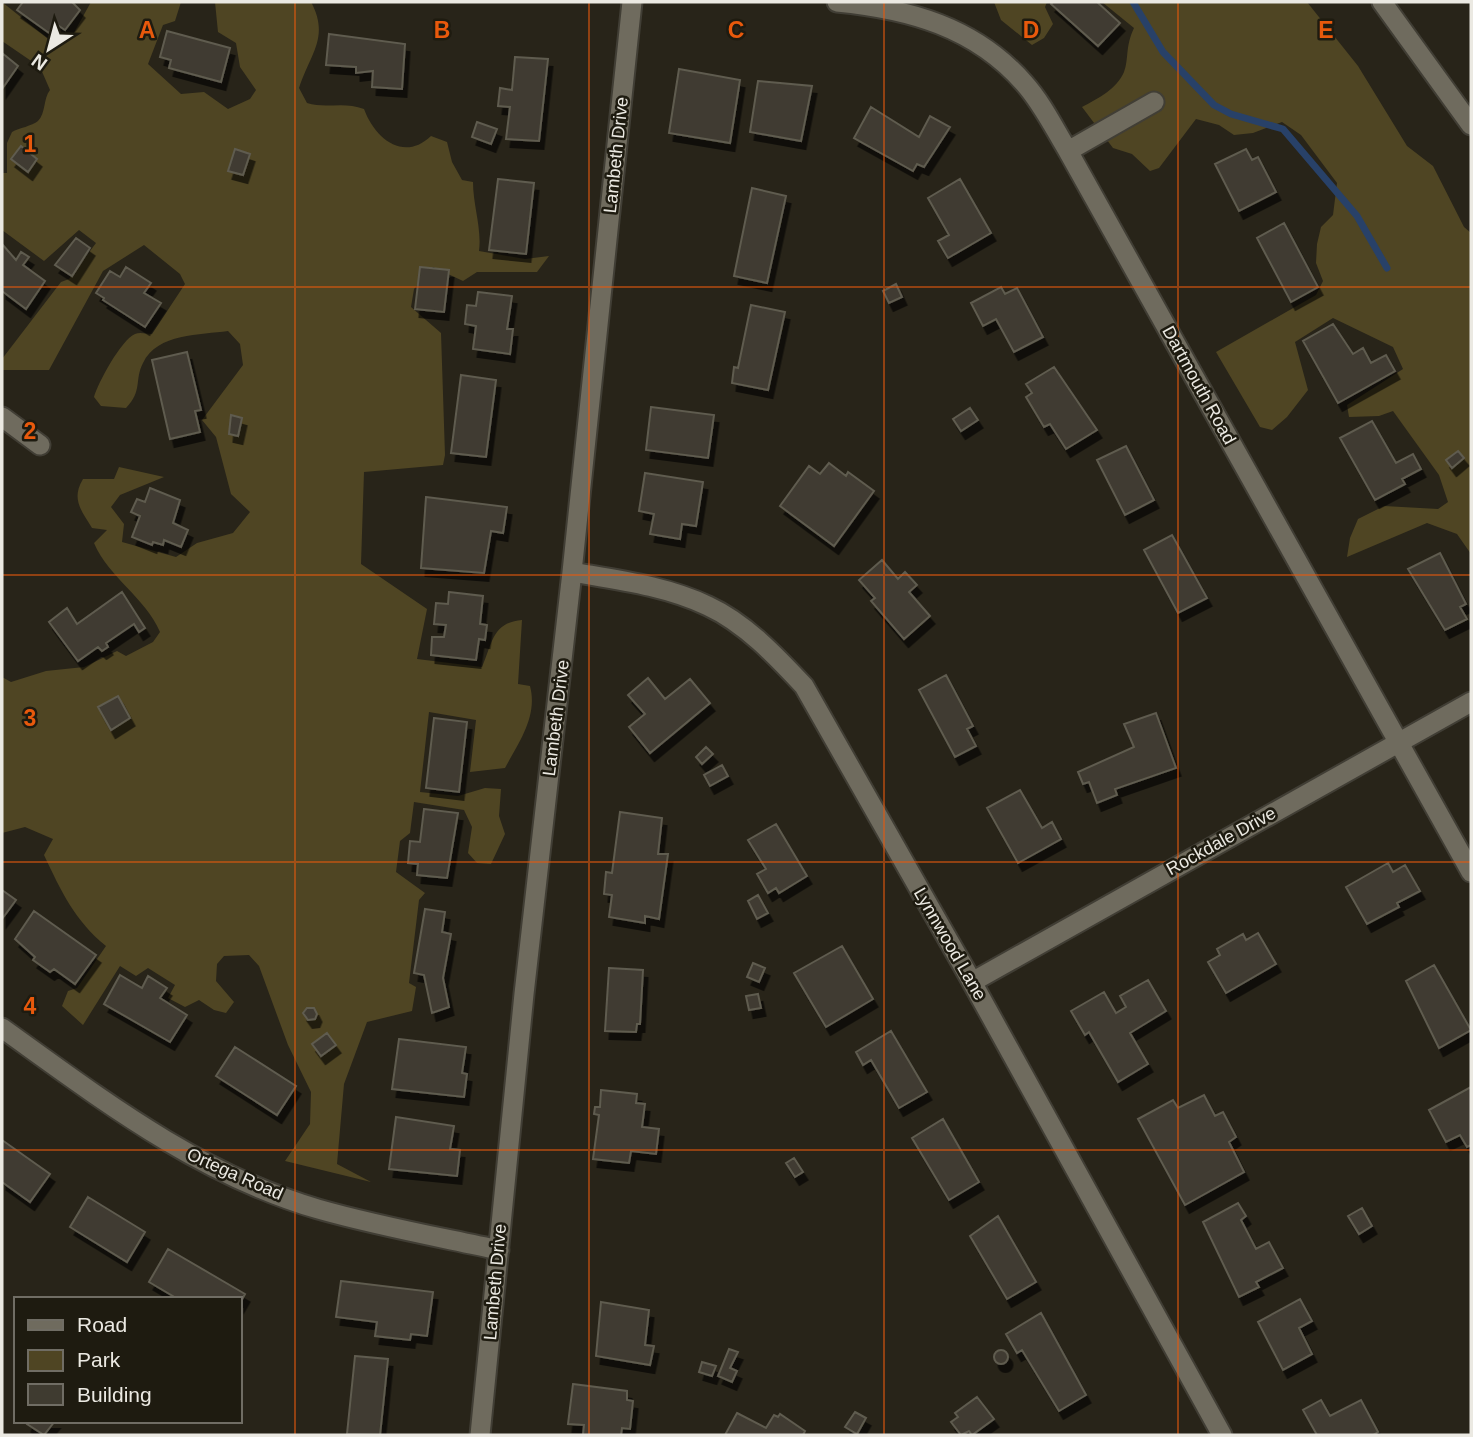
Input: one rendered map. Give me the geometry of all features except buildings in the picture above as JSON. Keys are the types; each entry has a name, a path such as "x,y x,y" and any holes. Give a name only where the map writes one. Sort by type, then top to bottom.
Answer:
{"street":[{"name":"Lambeth Drive","path":"480,1435 524,994 632,2"},
{"name":"Dartmouth Road","path":"837,2 877,6 918,16 975,40 1004,61 1026,84 1068,151 1471,872"},
{"path":"1382,2 1471,125"},
{"path":"1068,151 1154,103"},
{"path":"2,417 40,445"},
{"name":"Lynnwood Lane","path":"572,572 651,586 710,607 775,656 804,686 972,982 1222,1435"},
{"name":"Rockdale Drive","path":"972,982 1471,702"},
{"name":"Ortega Road","path":"2,1028 155,1136 230,1174 317,1209 499,1250"}],"green space":[{"path":"2,2 52,42 72,36 91,2 181,2 175,21 163,25 148,64 181,94 204,92 228,109 250,99 256,90 240,67 236,43 218,32 215,2 311,2 319,25 316,45 299,88 307,103 364,109 375,130 383,138 401,147 421,144 431,136 447,142 452,162 462,180 473,182 479,251 525,259 549,256 537,272 477,272 463,281 433,267 414,289 411,307 441,333 445,455 443,465 364,472 361,564 427,609 417,659 482,667 499,630 505,625 522,620 518,684 530,686 532,697 526,728 505,768 470,772 476,720 429,712 420,792 458,796 485,788 501,789 499,816 505,834 491,864 477,863 468,853 472,827 464,810 414,802 410,833 400,841 396,872 425,893 419,900 409,983 416,987 412,1011 367,1022 344,1084 337,1164 371,1182 285,1161 310,1124 311,1092 288,1045 259,966 249,955 224,956 217,964 216,981 234,1002 226,1013 214,1010 199,1000 185,1007 168,998 175,985 148,968 136,976 120,966 83,1025 62,1006 68,991 77,988 106,946 77,916 56,881 44,855 53,839 25,827 2,833 2,677 11,682 46,671 84,667 117,651 126,656 153,642 160,632 145,608 109,567 94,543 107,530 92,528 81,510 78,493 83,479 114,479 119,467 164,477 120,495 111,507 124,524 122,542 176,557 197,543 233,533 250,512 231,494 216,437 202,420 243,365 240,344 228,331 181,337 158,346 143,363 135,396 126,408 101,406 94,397 105,372 123,344 135,334 152,334 185,284 180,274 144,245 103,271 49,370 2,370 2,359 61,282 69,279 96,243 79,230 44,261 2,230 2,173 7,173 7,143 12,132 38,121 50,90 40,67 2,41"},
{"path":"994,2 1047,2 1045,7 1053,24 1044,38 1032,45 1001,20"},
{"path":"1102,2 1307,2 1358,66 1407,146 1433,166 1464,227 1471,233 1471,554 1457,534 1427,523 1347,557 1350,538 1358,519 1384,506 1438,509 1448,502 1439,475 1393,411 1379,416 1349,417 1347,405 1403,369 1393,347 1333,318 1295,342 1308,390 1287,417 1272,430 1260,427 1216,352 1316,295 1323,281 1316,263 1317,244 1321,227 1333,215 1337,183 1301,135 1282,122 1253,133 1234,135 1219,125 1196,119 1159,168 1150,171 1132,154 1113,148 1082,107 1106,93 1121,78 1134,28"}],"waterway":[{"path":"1133,2 1163,52 1214,105 1231,114 1283,129 1357,216 1387,268"}]}
